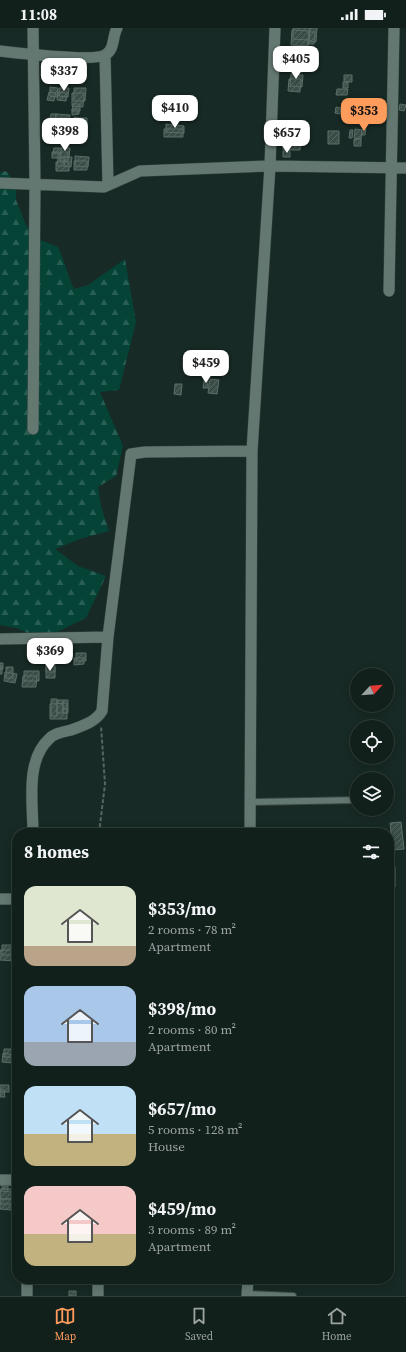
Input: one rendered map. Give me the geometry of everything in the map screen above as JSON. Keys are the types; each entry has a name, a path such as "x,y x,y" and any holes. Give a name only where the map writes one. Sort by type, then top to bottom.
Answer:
{"street":[{"path":"33,28 35,184 34,429"},
{"path":"0,51 34,55 94,58 105,55 111,49 117,28"},
{"path":"250,828 252,451 270,166 275,28"},
{"path":"389,291 390,167 394,28"},
{"path":"105,55 108,185"},
{"path":"0,183 104,187 140,171 270,166 406,168"},
{"path":"33,828 33,772 40,753 49,738 56,734 91,723 102,711 108,637 131,454 145,452 252,451"},
{"path":"0,639 108,637"},
{"path":"0,899 12,899"},
{"path":"0,1180 12,1180"},
{"path":"26,1296 27,1284"},
{"path":"98,1284 98,1296"},
{"path":"247,1295 248,1284"}],"lane":[{"path":"250,802 350,800"},
{"path":"247,1295 293,1296"}],"path":[{"path":"99,715 104,784 100,828"}],"green space":[{"path":"6,171 16,184 16,200 26,225 35,238 58,247 74,289 88,285 125,259 136,322 119,390 100,392 123,446 116,476 98,487 101,506 109,531 80,539 55,549 78,566 106,576 86,618 57,632 34,636 17,628 0,625 0,173"}],"building":[{"path":"293,28 310,28 309,40 293,39"},
{"path":"310,28 317,28 316,42 309,41"},
{"path":"292,30 309,31 308,46 291,45"},
{"path":"309,32 315,32 314,44 308,44"},
{"path":"289,49 301,50 300,63 289,62"},
{"path":"301,51 308,51 307,68 300,67"},
{"path":"288,53 301,54 300,69 287,68"},
{"path":"301,56 305,56 303,72 289,71 289,68 300,70"},
{"path":"291,62 300,63 300,67 291,66"},
{"path":"291,74 303,75 302,87 290,86"},
{"path":"344,75 352,75 352,82 344,82"},
{"path":"289,79 301,79 300,92 288,91"},
{"path":"343,82 348,82 348,88 343,88"},
{"path":"50,87 58,88 57,97 50,96"},
{"path":"59,88 69,88 68,97 59,96"},
{"path":"74,88 86,88 85,101 74,101"},
{"path":"337,89 348,89 347,95 336,95"},
{"path":"49,92 56,93 54,101 47,100"},
{"path":"58,92 67,93 66,101 57,100"},
{"path":"72,93 84,93 83,107 72,106"},
{"path":"73,104 80,104 80,111 72,111"},
{"path":"400,104 406,105 404,111 399,110"},
{"path":"336,107 341,108 340,114 335,113"},
{"path":"342,108 351,110 350,116 341,115"},
{"path":"72,109 79,109 79,114 72,115"},
{"path":"51,114 56,114 55,125 50,125"},
{"path":"56,114 70,115 69,126 55,125"},
{"path":"74,117 80,118 79,133 73,132"},
{"path":"48,118 66,118 66,132 48,132"},
{"path":"80,118 87,118 87,124 79,124"},
{"path":"72,122 78,122 78,129 84,129 84,136 71,136"},
{"path":"78,122 85,122 84,129 78,128"},
{"path":"79,124 87,124 86,133 79,133"},
{"path":"166,124 184,126 184,133 166,132"},
{"path":"164,129 183,129 183,137 164,137"},
{"path":"355,129 362,130 361,139 354,138"},
{"path":"362,129 366,129 365,135 362,135"},
{"path":"350,130 353,130 352,138 349,138"},
{"path":"328,131 339,131 339,144 328,144"},
{"path":"283,135 302,135 301,142 283,142"},
{"path":"354,139 361,139 361,146 354,146"},
{"path":"283,143 301,143 300,150 283,150"},
{"path":"54,148 61,148 61,154 53,153"},
{"path":"61,148 70,148 69,157 61,157"},
{"path":"290,150 290,157 283,157 283,151"},
{"path":"52,152 59,152 59,158 52,158"},
{"path":"60,152 68,152 68,161 60,161"},
{"path":"75,156 89,157 88,167 75,166"},
{"path":"65,157 72,157 71,167 64,166"},
{"path":"58,158 64,158 64,166 57,166"},
{"path":"74,161 87,161 87,170 74,170"},
{"path":"56,162 69,162 69,171 56,171"},
{"path":"183,363 187,363 188,374 185,374"},
{"path":"210,379 219,380 217,394 208,393"},
{"path":"204,380 208,380 208,388 203,388"},
{"path":"175,384 182,384 181,395 174,394"},
{"path":"76,653 86,653 86,661 76,661"},
{"path":"74,658 84,658 84,664 74,665"},
{"path":"0,663 3,663 3,669 0,669"},
{"path":"46,663 55,663 55,672 46,672"},
{"path":"0,666 2,666 2,674 0,674"},
{"path":"6,667 13,667 13,678 6,678"},
{"path":"46,667 55,667 55,678 46,678"},
{"path":"24,671 39,671 39,681 24,681"},
{"path":"5,672 17,674 15,683 4,681"},
{"path":"23,676 37,676 36,687 22,687"},
{"path":"51,699 57,699 57,716 51,716"},
{"path":"57,700 63,700 63,713 57,713"},
{"path":"63,700 68,700 68,709 63,709"},
{"path":"67,703 67,719 50,719 50,704"},
{"path":"63,709 68,709 68,713 63,713"},
{"path":"401,822 404,849 394,850 394,828 391,828 390,823"},
{"path":"395,867 395,887 394,887"},
{"path":"2,945 12,945 12,955 2,955"},
{"path":"0,950 12,950 12,961 0,960"},
{"path":"4,1049 12,1049 12,1057 4,1057"},
{"path":"3,1053 12,1055 12,1063 2,1062"},
{"path":"0,1085 9,1085 9,1092 0,1092"},
{"path":"0,1090 4,1090 5,1097 0,1097"},
{"path":"2,1186 8,1186 8,1189 2,1189"},
{"path":"0,1189 12,1189 12,1199 0,1199"},
{"path":"0,1191 12,1192 11,1210 0,1209"},
{"path":"0,1199 12,1199 12,1204 0,1204"},
{"path":"69,1291 76,1291 76,1296 69,1296"}]}
